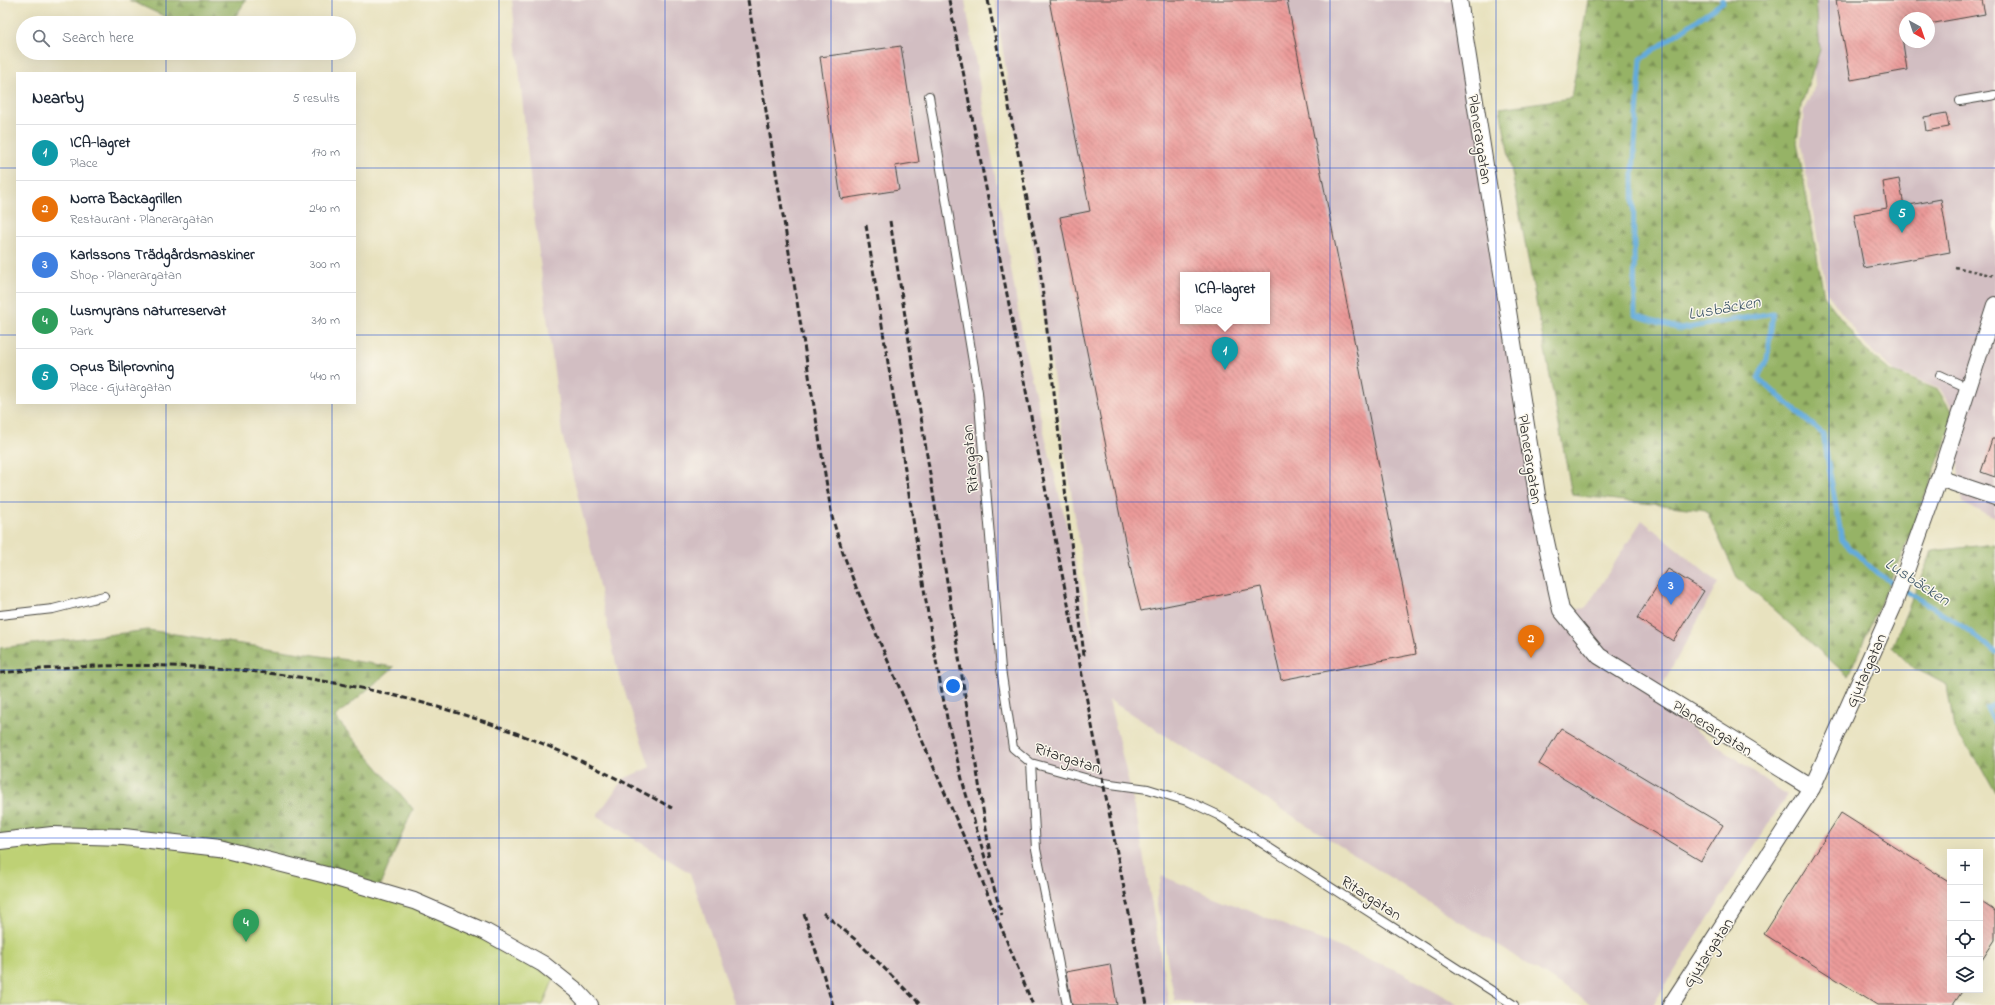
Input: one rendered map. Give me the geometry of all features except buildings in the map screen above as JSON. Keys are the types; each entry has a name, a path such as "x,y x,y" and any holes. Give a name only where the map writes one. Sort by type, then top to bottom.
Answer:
{"street":[{"name":"Planerargatan","path":"1459,0 1540,514 1561,610 1599,656 1812,788"},
{"name":"Gjutargatan","path":"1671,1005 1812,788 1893,607 1939,478 1968,388 1992,327 1995,305"},
{"path":"1939,478 1995,497"},
{"path":"0,841 52,835 124,837 219,848 326,875 414,901 486,932 543,964 577,992 590,1005"}],"lane":[{"path":"1960,101 1995,95"},
{"name":"Ritargatan","path":"929,96 978,392 1001,670 1013,748 1030,763 1103,782 1148,789 1190,802 1218,815 1514,1005"},
{"path":"1940,375 1968,388"},
{"path":"0,615 53,609 104,596"},
{"path":"1030,763 1036,848 1067,1005"}],"path":[{"path":"1955,267 1995,276"}],"shaded area":[{"path":"512,0 965,0 1026,356 1094,640 995,0 1459,0 1561,610 1586,608 1642,520 1718,583 1654,701 1787,795 1653,1005 1592,1005 1109,700 1136,813 1169,1005 735,1005 690,873 597,816 623,779 650,767 617,668 588,536 562,434 534,215"},
{"path":"1810,0 1995,0 1995,518 1962,503 1951,406 1940,389 1895,371 1867,347 1827,293 1801,144 1804,109 1815,87"},
{"path":"1162,876 1401,972 1459,1005 1193,1005 1192,1002 1175,1001 1156,900"}],"green space":[{"path":"129,0 246,0 236,16 164,16"},
{"path":"1588,0 1816,0 1820,50 1801,106 1797,142 1824,296 1864,349 1889,370 1938,390 1955,417 1902,554 1848,676 1737,577 1706,510 1572,495 1500,108 1571,98"},
{"path":"1995,544 1995,792 1980,765 1954,729 1947,685 1912,667 1892,647 1932,551"},
{"path":"148,630 394,667 335,717 413,809 360,932 0,1005 0,648"},
{"path":"143,832 431,906 554,978 543,1005 0,1005 0,835"}],"waterway":[{"name":"Lusbäcken","path":"1722,0 1723,2 1641,59 1633,173 1635,315 1680,329 1773,313 1767,359 1758,378 1823,434 1842,540 1877,573 1970,631 1995,652"},
{"name":"Lusbäcken","path":"1995,704 1987,708 1995,722"}],"railway":[{"path":"748,0 832,517 843,553 856,587 972,856 1033,1005"},
{"path":"949,0 1147,1005"},
{"path":"988,0 1039,260 1084,656"},
{"path":"890,221 991,860"},
{"path":"866,225 933,645 947,718 964,787 1002,915"},
{"path":"0,673 129,665 193,667 257,672 321,681 384,693 446,710 529,738 592,766 672,808"},
{"path":"823,913 856,940 921,1005"},
{"path":"804,914 833,1005"}],"place":[{"name":"Opus Bilprovning","path":"1902,233"},
{"name":"ICA-lagret","path":"1225,370"},
{"name":"Karlssons Trädgårdsmaskiner","path":"1671,605"},
{"name":"Norra Backagrillen","path":"1531,658"},
{"name":"Lusmyrans naturreservat","path":"246,942"}]}
